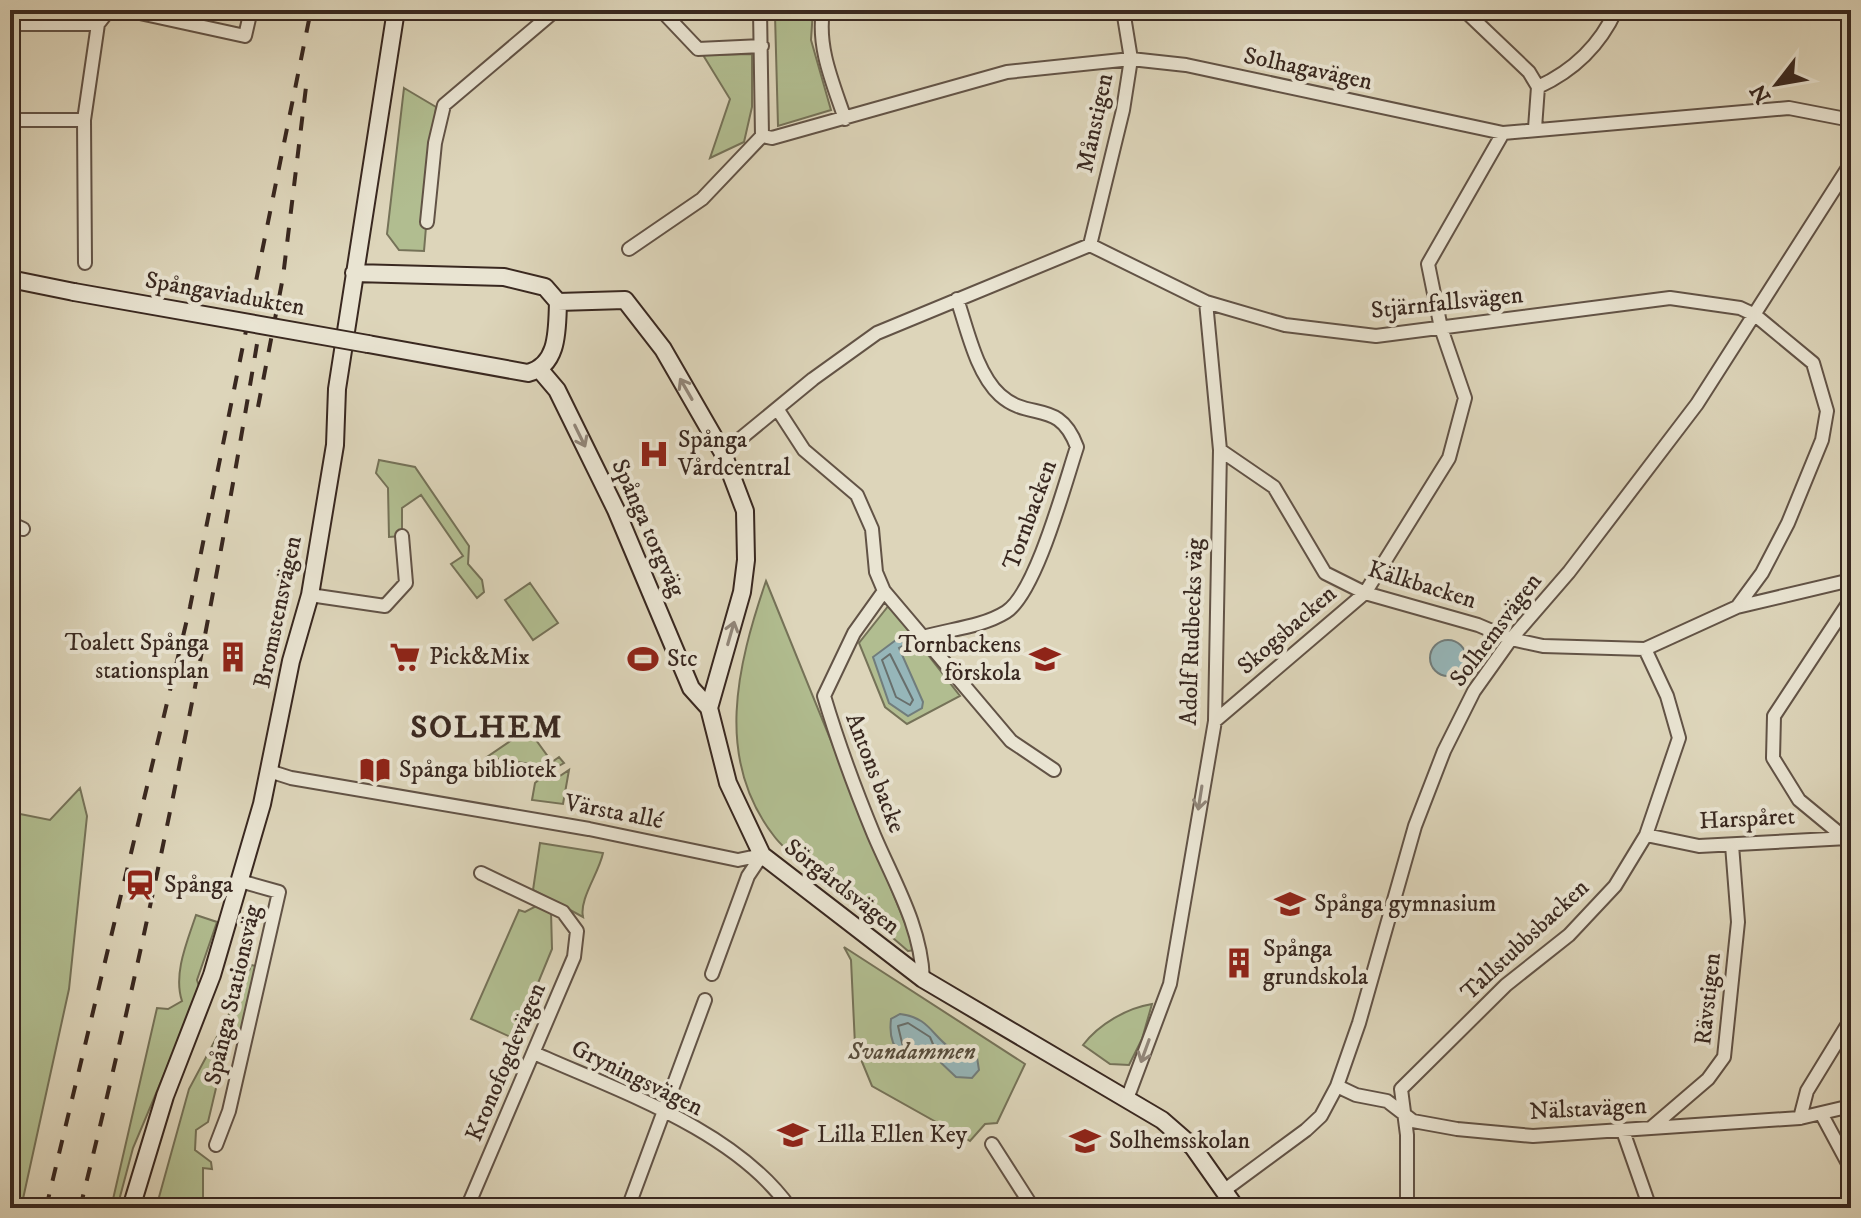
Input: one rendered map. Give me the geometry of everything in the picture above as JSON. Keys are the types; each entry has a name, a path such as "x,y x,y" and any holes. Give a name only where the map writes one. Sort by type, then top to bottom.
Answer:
{"street":[{"path":"85,263 84,120 98,24 109,10"},
{"path":"126,10 245,36 251,10"},
{"name":"Bromstensvägen","path":"131,1208 165,1096 212,975 240,881 269,771 291,661 310,595 335,445 337,389 354,273 396,10"},
{"path":"427,222 435,143 444,105 556,10"},
{"path":"661,10 698,49 762,46"},
{"path":"629,249 702,199 762,136 760,10"},
{"path":"823,10 821,36 824,56 845,119"},
{"name":"Månstigen","path":"1090,245 1123,110 1131,59 1123,10"},
{"path":"1464,10 1529,72 1538,87 1535,128"},
{"path":"1538,87 1566,73 1607,30 1616,10"},
{"path":"10,24 52,16 98,24"},
{"name":"Solhagavägen","path":"762,136 772,138 845,119 1007,72 1131,59 1186,65 1503,133 1789,108 1851,120"},
{"path":"10,120 84,120"},
{"name":"Skogsbacken","path":"1215,721 1365,593 1449,458 1465,398 1441,328 1428,264 1503,133"},
{"name":"Solhemsvägen","path":"1226,1189 1306,1130 1321,1116 1337,1086 1359,1023 1415,826 1444,751 1474,691 1511,639 1569,572 1697,404 1851,163"},
{"path":"723,453 813,379 877,333 1090,245"},
{"name":"Stjärnfallsvägen","path":"1090,245 1206,302 1285,325 1376,336 1670,298 1740,308 1755,315 1813,363 1827,411 1822,440 1800,495 1762,573 1737,607"},
{"path":"354,273 429,273 528,280 545,287 558,302 553,349 540,370"},
{"name":"Spångaviadukten","path":"10,279 509,371 540,370"},
{"name":"Tornbacken","path":"923,637 980,624 1008,611 1027,587 1077,447 1070,426 1053,413 1000,395 979,361 957,299"},
{"path":"558,302 625,300 663,349 723,453 745,511 746,560 740,602 709,708"},
{"name":"Adolf Rudbecks väg","path":"1127,1099 1170,984 1215,721 1220,450 1206,302"},
{"name":"Spånga torgväg","path":"540,370 557,390 568,410 616,510 691,688 709,708"},
{"path":"778,410 804,450 857,495 872,529 876,572 884,591 1011,741 1054,770"},
{"name":"Kälkbacken","path":"1220,450 1274,487 1325,573 1365,593 1478,625 1511,639 1543,646 1645,649 1737,607 1851,580"},
{"path":"10,523 23,529"},
{"path":"310,595 385,606 406,583 402,536"},
{"path":"1762,573 1775,597"},
{"name":"Antons backe","path":"884,591 854,633 824,696 838,745 910,913 922,957 923,979"},
{"path":"1850,839 1799,800 1773,758 1774,716 1851,599"},
{"name":"Tallstubbsbacken","path":"1407,1208 1407,1135 1401,1111 1401,1089 1506,985 1569,935 1615,886 1646,835 1679,738 1667,696 1645,649"},
{"name":"Sörgårdsvägen","path":"709,708 728,783 762,855 923,979 1127,1099 1178,1133 1226,1189 1236,1208"},
{"name":"Värsta allé","path":"269,771 291,778 589,829 738,860 762,855"},
{"name":"Harspåret","path":"1646,835 1699,846 1850,839"},
{"name":"Rävstigen","path":"1652,1127 1708,1079 1724,1057 1738,922 1732,845"},
{"path":"712,974 748,876 762,855"},
{"name":"Kronofogdevägen","path":"467,1208 574,957 577,931 563,912 481,873"},
{"name":"Spånga Stationsväg","path":"216,1145 225,1130 279,892 240,881"},
{"path":"628,1208 705,1000"},
{"path":"1800,1118 1807,1091 1851,1019"},
{"name":"Gryningsvägen","path":"534,1053 664,1111 735,1155 778,1190 790,1208"},
{"name":"Nälstavägen","path":"1337,1086 1356,1095 1387,1101 1413,1121 1457,1129 1533,1136 1800,1118 1851,1106"},
{"path":"1822,1115 1851,1169"},
{"path":"1623,1131 1650,1208"},
{"path":"992,1144 1033,1208"}],"green space":[{"path":"787,10 813,10 811,40 831,110 778,126 775,15"},
{"path":"752,54 752,107 744,142 710,158 730,99 703,55"},
{"path":"404,88 436,107 424,251 399,250 387,234"},
{"path":"379,460 415,467 469,546 468,564 482,580 484,592 477,598 451,564 463,556 421,495 402,508 402,536 389,537 388,488 376,473"},
{"path":"766,581 916,950 908,951 788,851 774,836 755,806 743,776 737,744 737,712 747,646"},
{"path":"530,583 558,623 533,640 505,600"},
{"path":"889,605 960,696 907,724 885,707 859,643"},
{"path":"528,729 552,762 559,757 564,763 555,768 487,757"},
{"path":"569,770 563,804 532,800 535,783 542,777 554,780"},
{"path":"80,788 87,816 69,989 21,1208 10,1208 10,812 50,820"},
{"path":"540,843 603,853 584,902 583,917 533,890"},
{"path":"538,905 551,911 552,949 515,1039 471,1019 519,910 525,912"},
{"path":"196,915 217,922 197,980 200,989 133,1148 117,1208 111,1208 157,1008 168,1009 182,1001 180,969"},
{"name":"Svandammen","path":"844,947 1025,1064 997,1123 985,1124 970,1141 872,1086 855,1045 851,960"},
{"path":"251,965 256,966 242,1030 230,1029 208,1122 196,1130 195,1150 211,1162 212,1169 203,1168 203,1197 197,1208 156,1208 189,1089 243,988"},
{"path":"1152,1004 1142,1039 1129,1065 1110,1064 1083,1045 1114,1018"}],"water":[{"path":"900,637 904,645 899,648 923,702 922,708 908,716 889,703 873,657"},
{"path":"1448,640 1461,645 1466,658 1461,671 1448,676 1435,671 1430,658 1435,645"},
{"path":"900,1014 923,1023 949,1047 968,1046 976,1051 979,1070 972,1078 956,1077 936,1058 916,1058 901,1053 892,1040 891,1031 891,1019"}],"railway":[{"path":"46,1208 190,607 311,10"},
{"path":"258,407 283,277 306,87"},
{"path":"80,1208 178,772 259,332"}],"place":[{"name":"Spånga Vårdcentral","path":"654,454"},
{"name":"Toalett Spånga stationsplan","path":"233,657"},
{"name":"Pick&Mix","path":"405,657"},
{"name":"Stc","path":"643,659"},
{"name":"Tornbackens förskola","path":"1045,659"},
{"name":"Spånga bibliotek","path":"375,770"},
{"name":"Spånga","path":"140,885"},
{"name":"Spånga gymnasium","path":"1290,904"},
{"name":"Spånga grundskola","path":"1239,963"},
{"name":"Lilla Ellen Key","path":"793,1135"},
{"name":"Solhemsskolan","path":"1085,1141"}],"district":[{"name":"SOLHEM","path":"487,728"}]}
